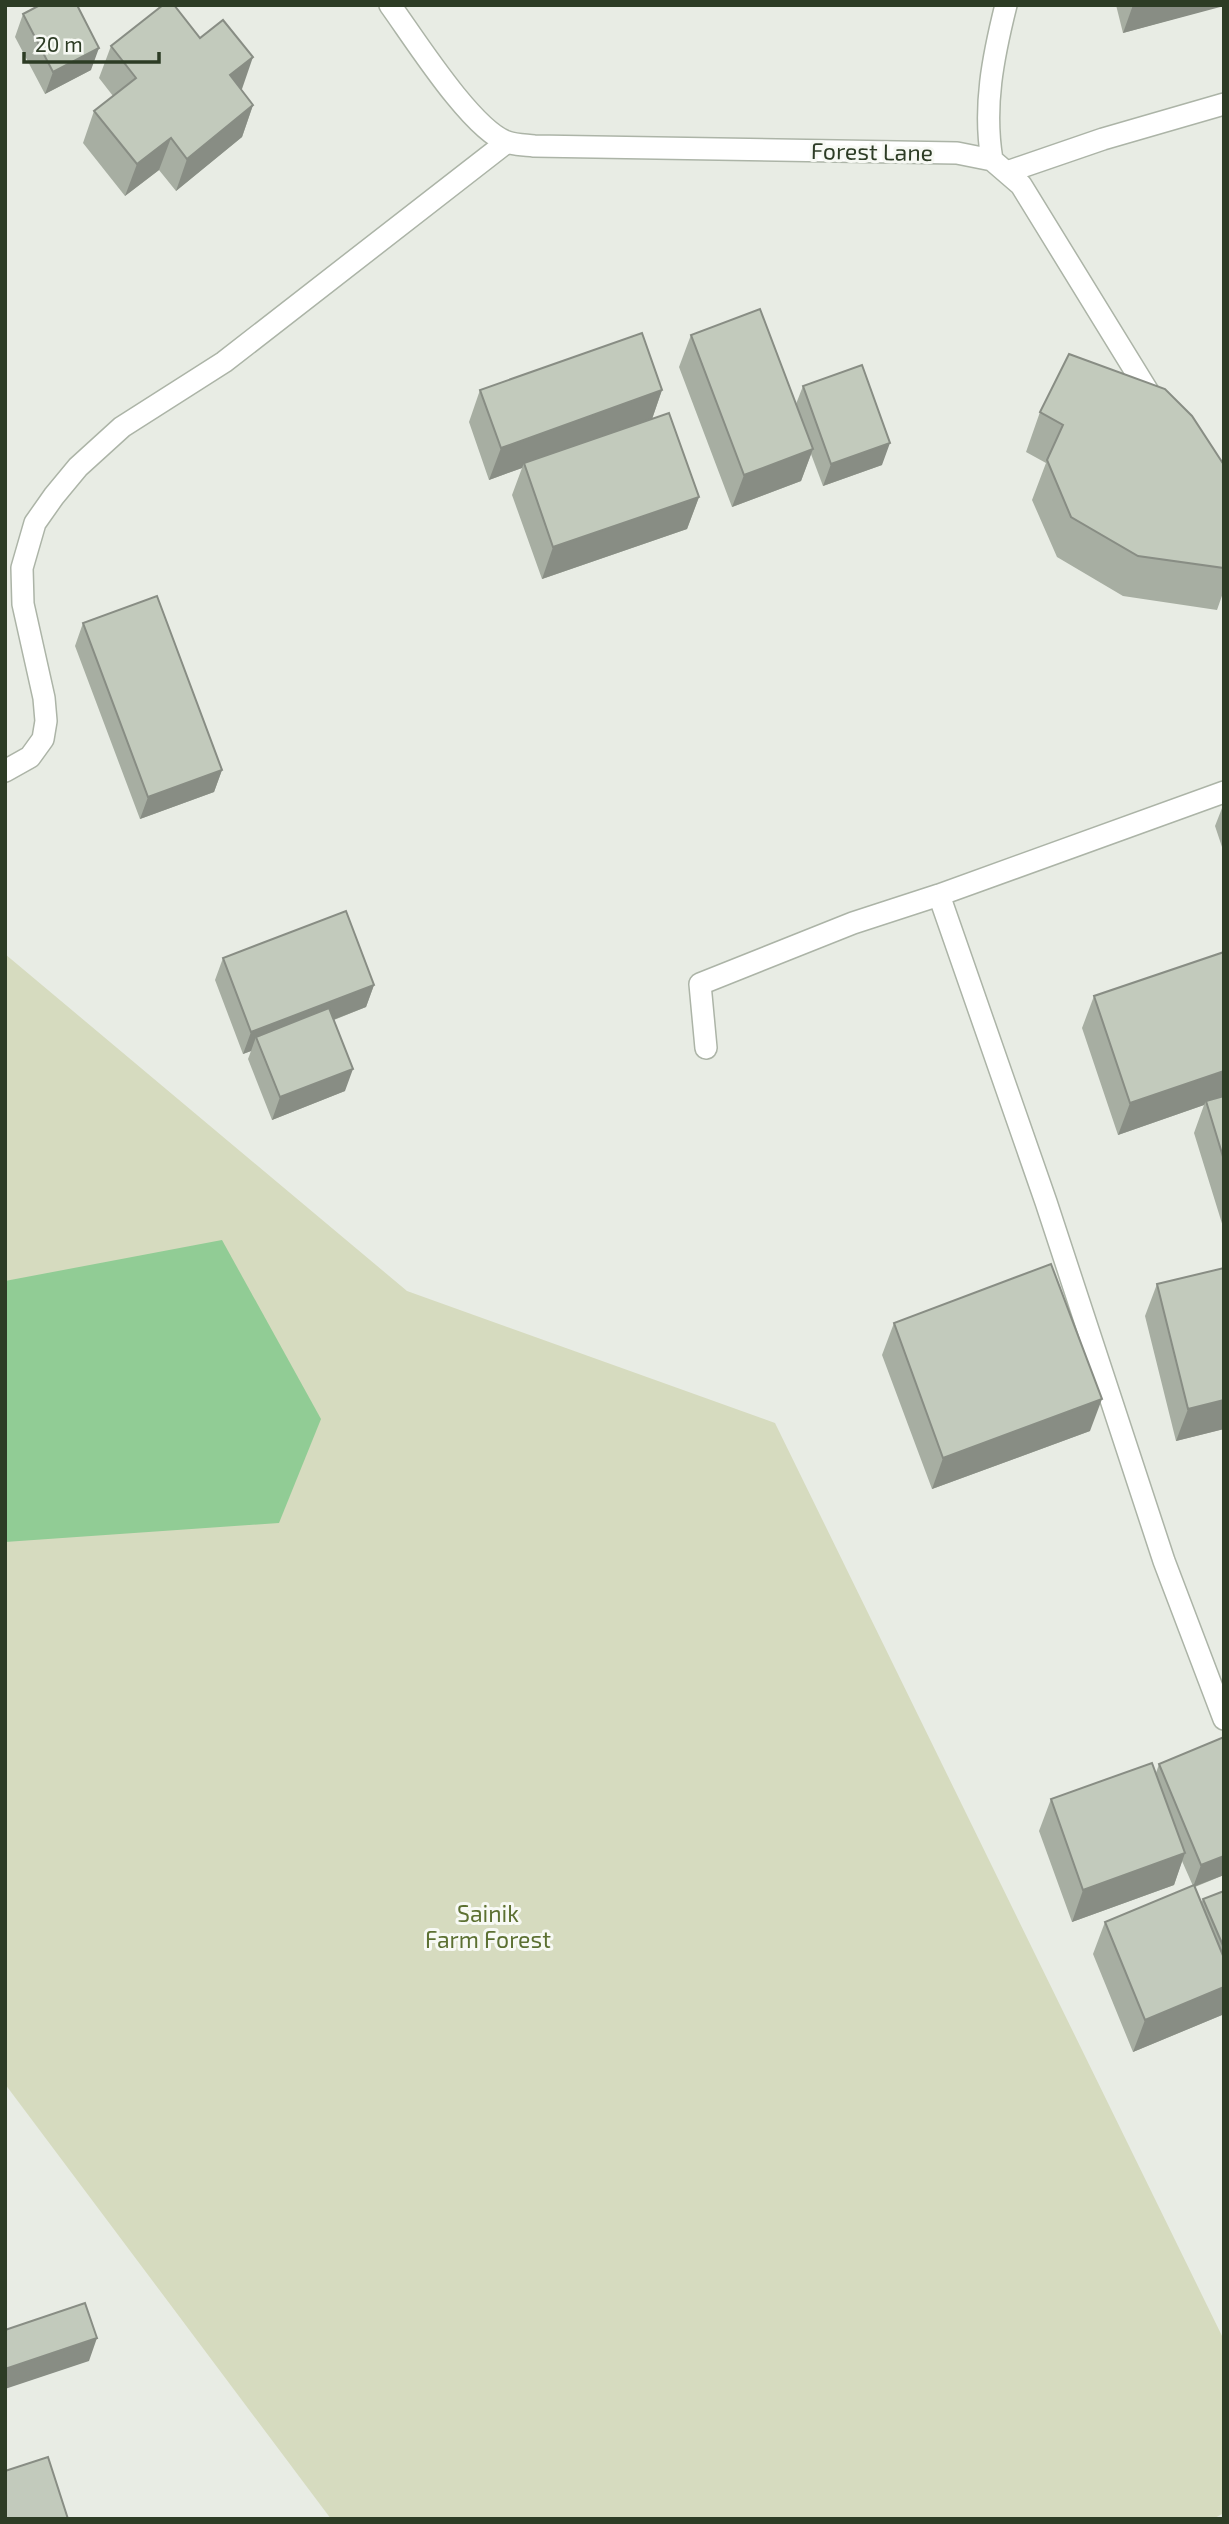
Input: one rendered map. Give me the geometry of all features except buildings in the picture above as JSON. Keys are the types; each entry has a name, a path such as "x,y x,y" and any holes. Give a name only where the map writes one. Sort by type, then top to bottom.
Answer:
{"street":[{"path":"5,771 30,757 43,739 46,721 44,698 23,604 22,568 35,523 54,496 78,467 122,427 224,362 507,142 489,131 460,100 390,5"},
{"path":"1006,5 988,93 986,126 999,166 1021,185 1166,421"},
{"path":"999,166 1224,104"},
{"name":"Forest Lane","path":"507,142 534,146 957,153 999,166"},
{"path":"706,1048 700,984 853,923 939,895 1224,792"},
{"path":"939,895 1046,1202 1164,1561 1224,1719"}],"green space":[{"name":"Sainik Farm Forest","path":"5,954 407,1291 775,1423 1224,2340 1224,2513 1213,2519 331,2519 5,2084"}],"shaded area":[{"path":"222,1240 321,1419 279,1523 5,1542 5,1281"}]}
